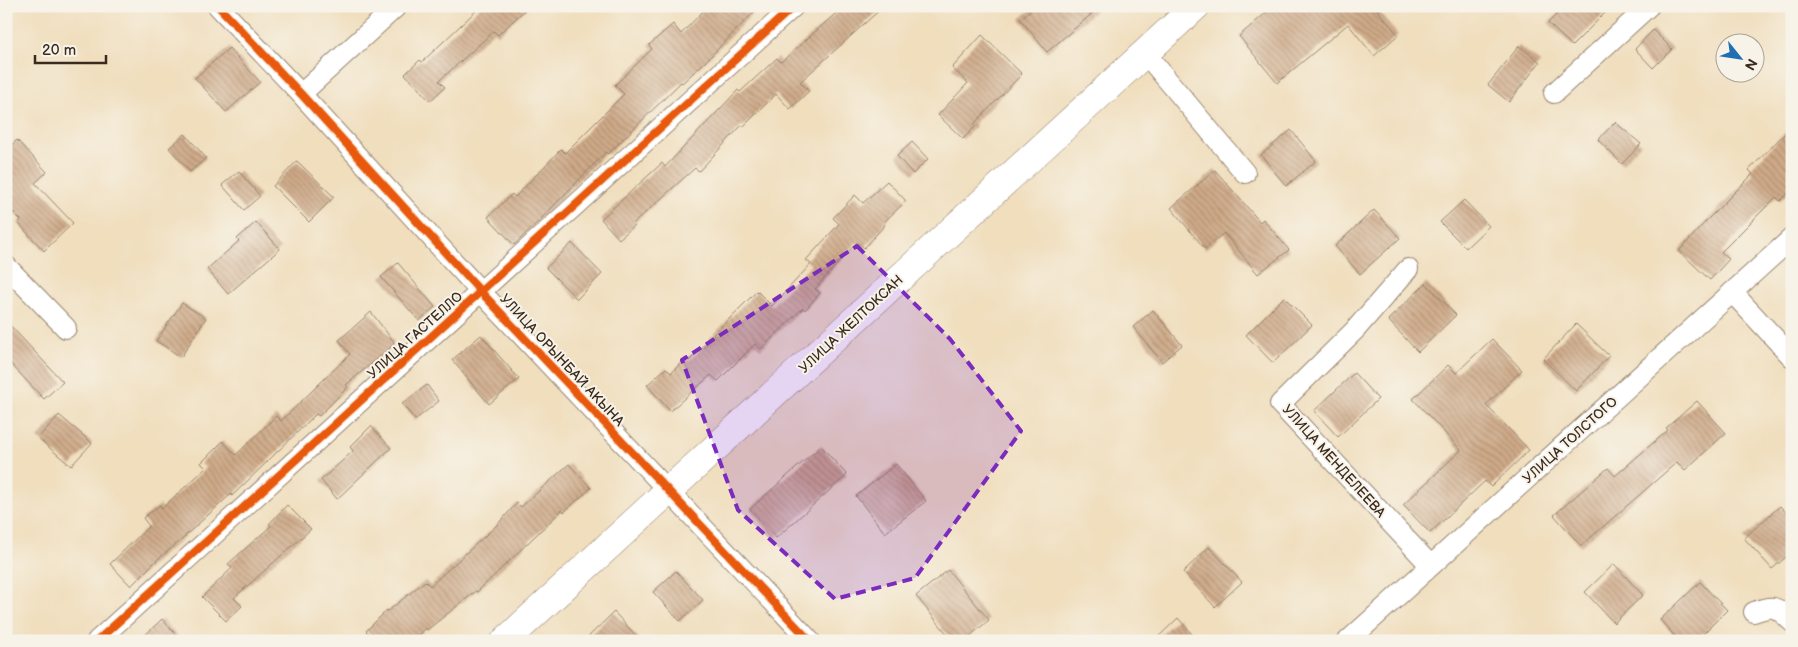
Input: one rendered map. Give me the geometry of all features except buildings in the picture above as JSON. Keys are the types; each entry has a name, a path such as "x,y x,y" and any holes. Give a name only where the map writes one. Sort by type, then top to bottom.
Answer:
{"main road":[{"name":"УЛИЦА ЖЕЛТОКСАН","path":"505,641 1196,6"}],"street":[{"name":"УЛИЦА ОРЫНБАЙ АКЫНА","path":"218,6 302,94 481,292 810,641"},
{"path":"302,94 397,6"},
{"name":"УЛИЦА ГАСТЕЛЛО","path":"96,641 794,6"},
{"path":"1554,93 1649,6"},
{"path":"1145,53 1245,173"},
{"name":"УЛИЦА ТОЛСТОГО","path":"1348,641 1792,238"},
{"path":"6,266 66,328"},
{"name":"УЛИЦА МЕНДЕЛЕЕВА","path":"1408,269 1355,330 1280,404 1431,566"},
{"path":"1732,292 1792,357"},
{"path":"1754,612 1768,606 1774,606 1792,622"}],"highlighted area":[{"path":"857,246 950,339 1021,431 915,578 835,599 738,510 682,360"}],"cycle path":[{"path":"218,6 301,94 481,292 810,641"},
{"path":"97,641 794,6"}]}
